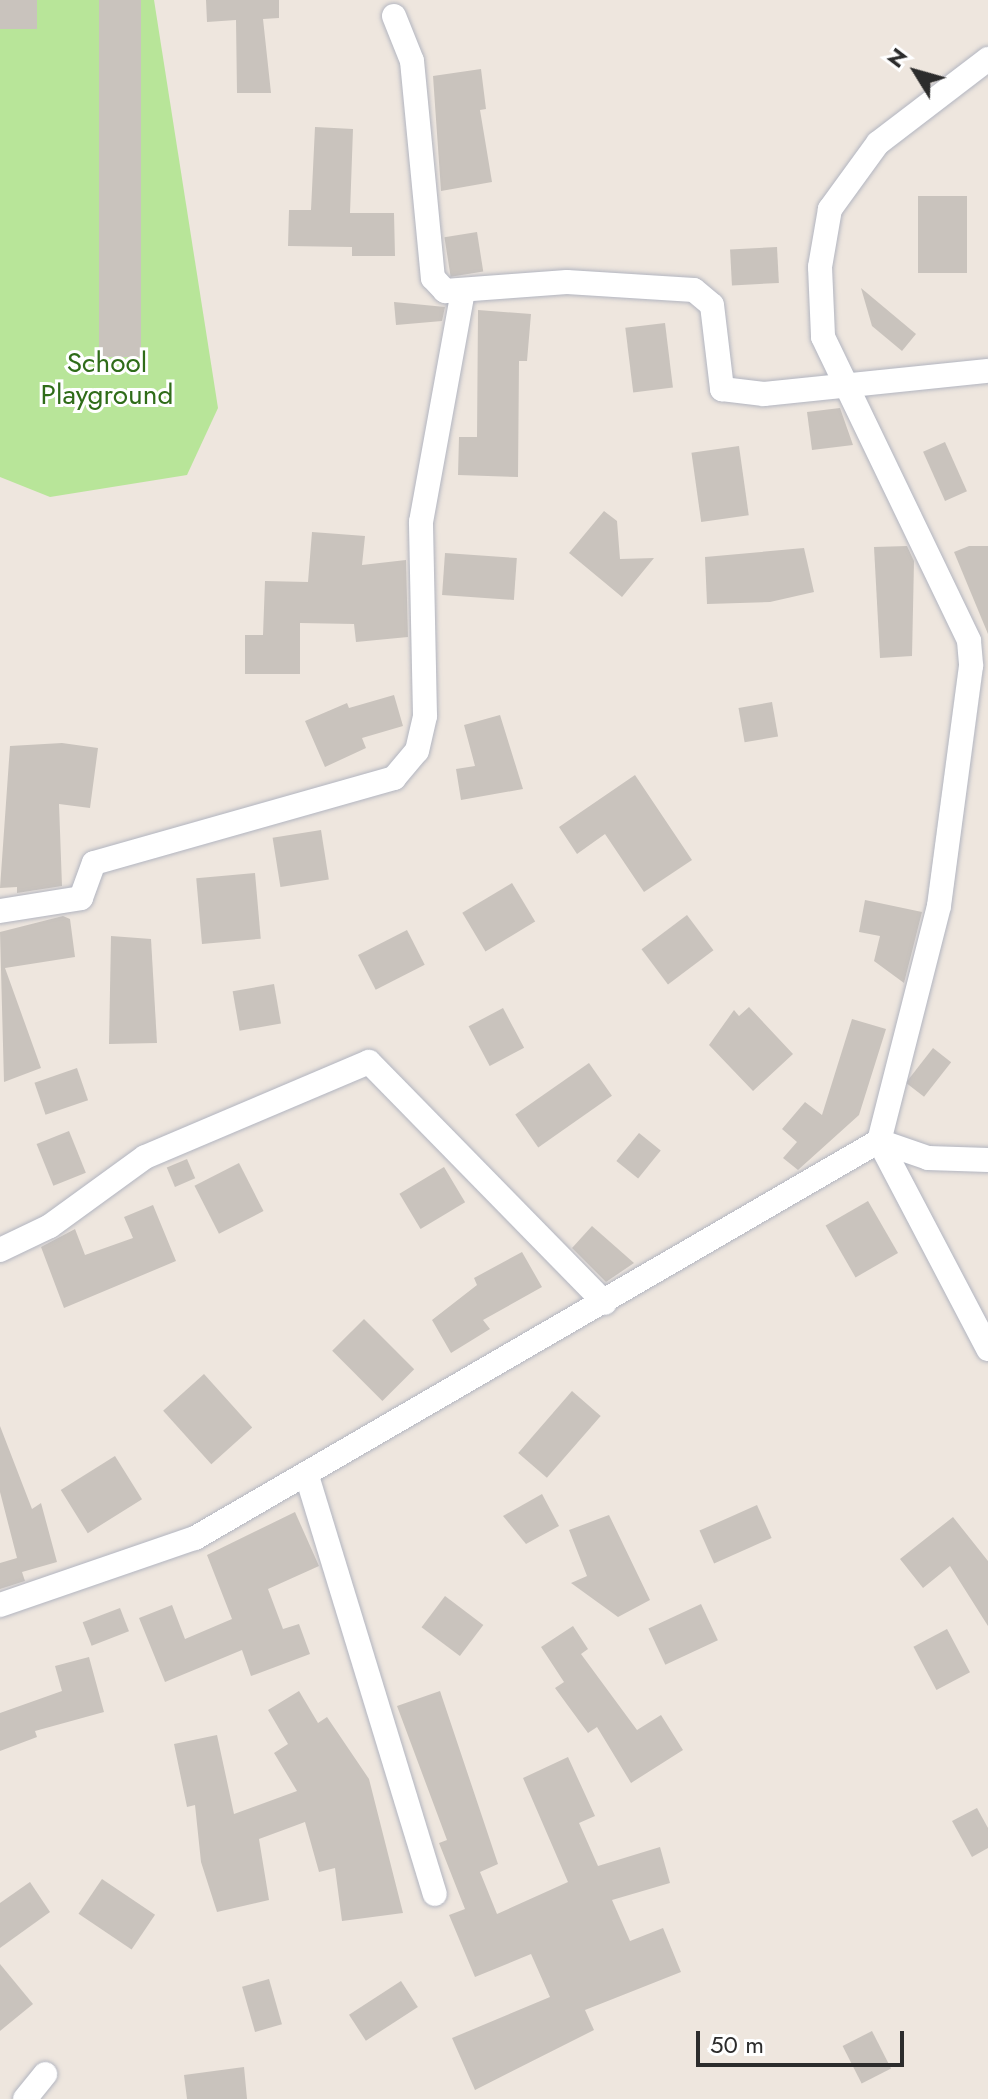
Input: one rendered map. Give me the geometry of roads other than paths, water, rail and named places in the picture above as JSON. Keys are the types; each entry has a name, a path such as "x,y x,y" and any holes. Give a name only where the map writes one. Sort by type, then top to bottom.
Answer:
{"street":[{"path":"394,16 412,61 433,278 445,291 567,282 694,290 712,305 722,389 764,394 988,371"},
{"path":"988,59 878,143 830,209 820,267 823,337 969,641 971,666 939,906 879,1141 988,1349"},
{"path":"0,911 81,898 94,863 394,778 417,751 425,716 421,522 463,291"},
{"path":"0,1250 50,1226 145,1157 369,1062 605,1303"},
{"path":"0,1605 195,1538 307,1476 441,1391 605,1303 879,1141 928,1158 988,1160"},
{"path":"307,1476 435,1894"},
{"path":"25,2099 45,2074"}],"park label":[{"name":"School Playground","path":"107,379"}]}
